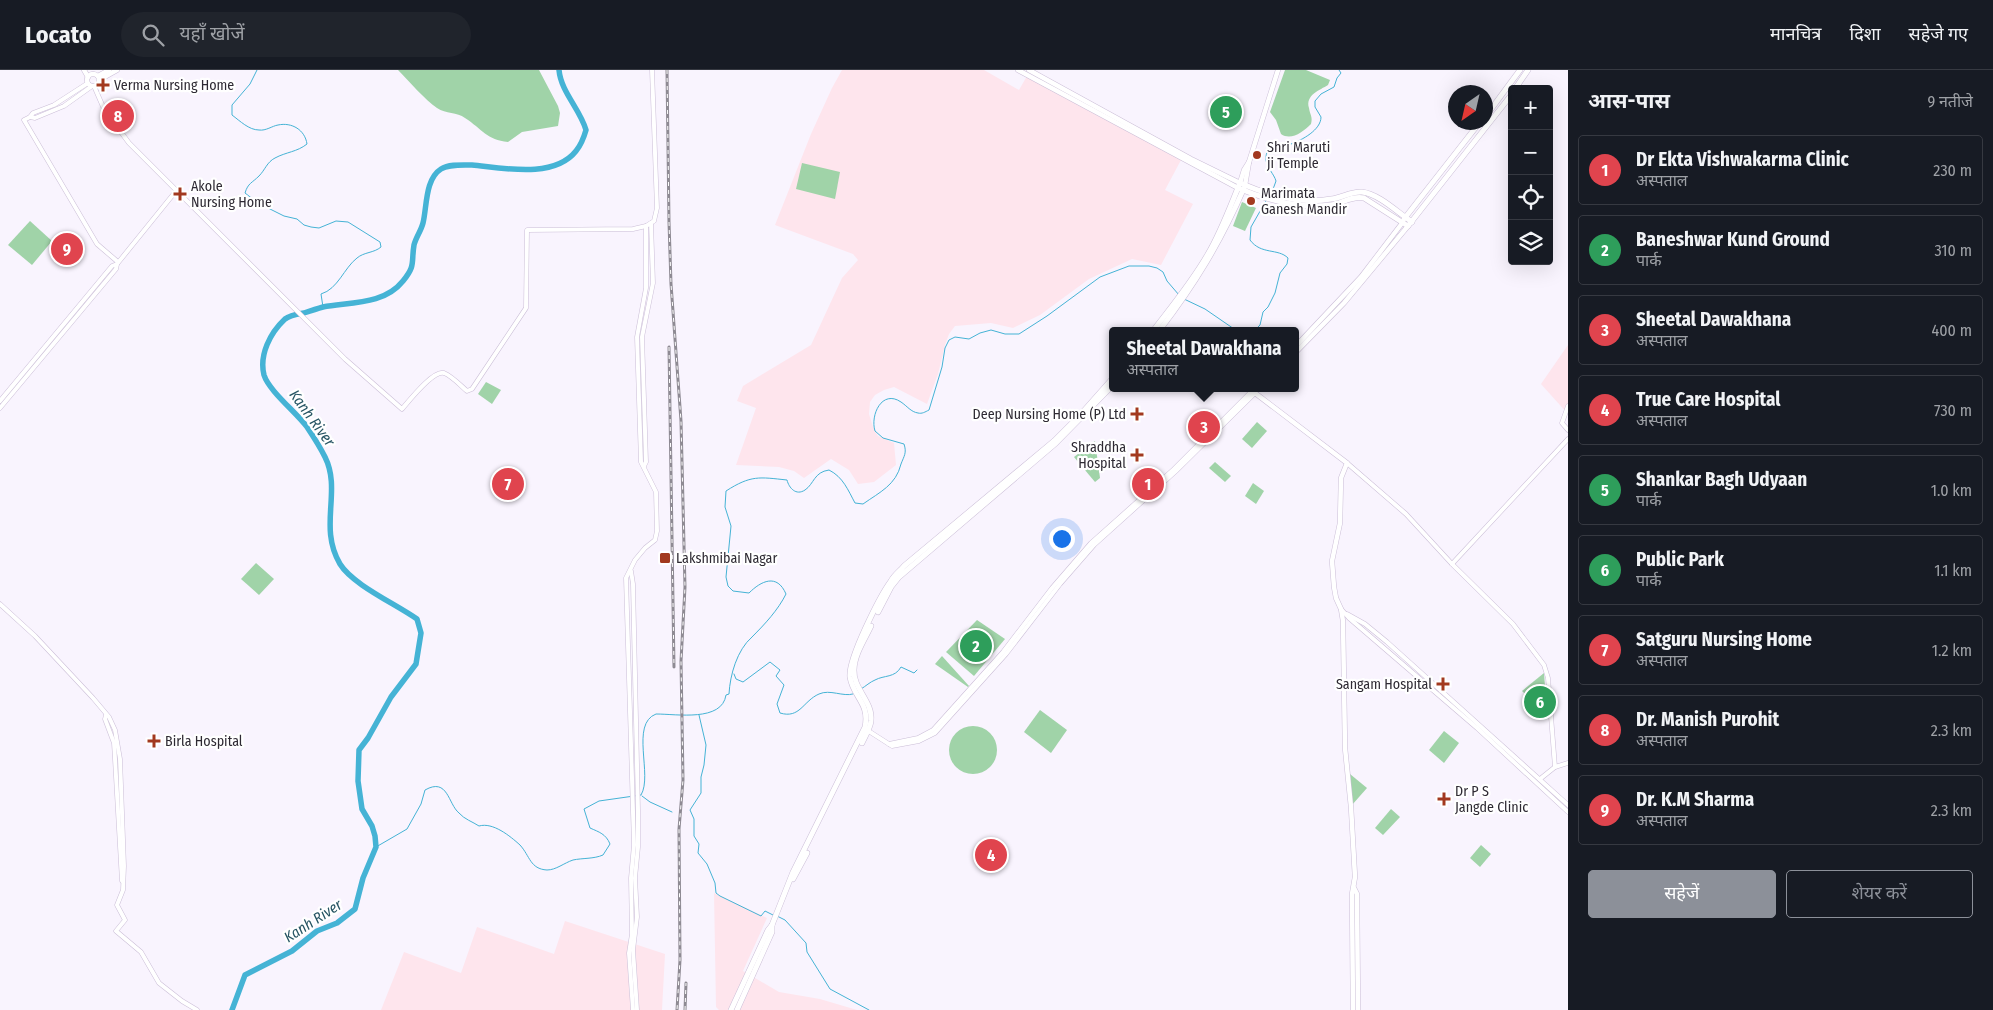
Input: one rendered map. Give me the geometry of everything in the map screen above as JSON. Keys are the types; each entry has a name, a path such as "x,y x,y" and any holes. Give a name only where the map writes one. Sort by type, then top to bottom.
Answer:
{"main road":[{"path":"84,70 91,85"},
{"path":"91,85 96,75 109,70"},
{"path":"88,77 117,70"},
{"path":"1018,70 1242,187 1300,206 1340,203 1358,196 1374,202 1410,224"},
{"path":"1029,70 1242,187"},
{"path":"1162,327 1212,247 1242,187 1244,170 1250,162 1278,70"},
{"path":"1493,107 1520,70"},
{"path":"1518,85 1528,70"},
{"path":"1299,349 1344,303 1410,224 1508,99"},
{"path":"1299,343 1361,278 1474,130"},
{"path":"1157,327 1177,304"},
{"path":"731,1010 777,915 793,872 866,729 867,714 850,670 855,652 893,578 1054,440 1082,413 1109,383"},
{"path":"854,684 855,661 895,581 1056,443 1109,389"},
{"path":"1255,392 1347,463 1341,478 1340,523 1332,561 1334,587 1341,609 1343,631 1345,748 1351,808 1354,888 1352,894 1353,1010"},
{"path":"1354,888 1357,894 1358,1010"},
{"path":"737,1010 767,936"}],"street":[{"path":"117,263 97,244 24,120 30,117 35,118 64,106 91,85 104,109 129,143 360,374 402,409 431,378 439,373 446,374 470,391 526,308 528,230 633,229 651,224 656,218 652,70"},
{"path":"0,401 176,191"},
{"path":"644,466 646,462 642,337 653,283 651,224"},
{"path":"637,1010 633,950 637,917 635,878 638,847 635,801 631,776 626,578 635,560 655,540 657,535 656,492 641,462 637,337 646,288 646,226"},
{"path":"0,408 100,289 116,269 117,263"},
{"path":"866,729 890,745 919,741 935,733 1006,654 1059,582 1098,542 1160,487 1253,392"},
{"path":"1568,406 1562,423 1568,430"},
{"path":"1452,564 1568,439"},
{"path":"1347,463 1406,514 1452,564 1513,624 1544,665 1548,678 1555,767"},
{"path":"631,571 633,584 637,776 631,878 632,934 629,953 633,1010"},
{"path":"0,604 34,636 93,698 110,720 115,730 120,759 124,866 123,890 117,905 125,920 116,930 141,952 158,983 196,1010"},
{"path":"1341,609 1349,618 1394,654 1568,812"},
{"path":"1347,614 1352,615 1382,637 1568,805"},
{"path":"1537,783 1555,767 1568,763"}],"shaded area":[{"path":"842,70 984,70 1019,90 1027,76 1181,160 1165,190 1193,204 1161,265 1132,259 1089,279 1040,315 1013,328 991,323 955,326 949,334 945,345 938,374 927,404 894,387 875,395 870,402 869,414 873,427 878,436 894,443 896,465 874,482 858,484 849,470 831,459 804,478 794,471 779,467 736,465 756,408 737,401 743,386 811,345 842,278 858,260 853,254 775,225 811,134"},
{"path":"1568,345 1568,414 1541,384"},
{"path":"714,893 767,918 743,971 779,992 820,999 857,1010 719,1010 716,1007"},
{"path":"565,921 665,954 662,1010 381,1010 404,952 461,973 477,927 554,954"}],"green space":[{"path":"398,70 539,70 558,106 560,113 558,126 522,132 508,142 495,139 462,116 444,111 432,105"},
{"path":"1285,70 1306,70 1330,80 1328,85 1311,96 1309,100 1311,124 1301,133 1289,137 1281,134 1276,120 1270,112"},
{"path":"1225,96 1238,104 1230,130 1212,121"},
{"path":"802,163 840,172 835,199 796,189"},
{"path":"1242,202 1256,208 1245,231 1233,226"},
{"path":"30,221 52,241 32,265 8,245"},
{"path":"486,382 501,390 492,404 478,394"},
{"path":"1257,422 1267,431 1252,448 1242,439"},
{"path":"1095,441 1100,478 1095,482 1074,457"},
{"path":"1215,462 1231,476 1225,482 1209,468"},
{"path":"1253,483 1264,491 1256,504 1245,496"},
{"path":"256,563 274,579 259,595 241,579"},
{"path":"977,620 1005,639 974,676 946,652"},
{"path":"942,656 969,686 968,687 935,664"},
{"path":"1544,673 1547,714 1522,691"},
{"path":"1040,710 1067,730 1051,753 1024,732"},
{"path":"973,726 982,728 990,733 995,741 997,750 995,759 990,767 982,772 973,774 964,772 956,767 951,759 949,750 951,741 956,733 964,728"},
{"path":"1444,731 1459,743 1444,763 1429,750"},
{"path":"1350,774 1367,788 1352,805"},
{"path":"1391,809 1400,817 1383,835 1375,828"},
{"path":"1481,845 1491,854 1480,867 1470,858"}],"waterway":[{"path":"257,70 250,84 232,105 232,115 255,130 264,130 283,124 293,126 301,131 307,144 272,160 249,185 245,193 258,203 284,216 297,219 304,225 319,228 336,221 348,222 380,242 381,247 357,258 332,288 321,294 323,307"},
{"name":"Kanh River","path":"232,1010 245,975 292,951 317,931 337,923 355,909 363,878 376,847 372,826 362,809 358,781 359,750 368,738 391,697 416,664 421,633 417,619 365,587 346,572 340,564 331,536 330,470 323,453 307,427 277,395 267,381 263,367 264,352 270,338 285,319 323,307 376,298 395,289 403,281 412,264 414,245 423,223 429,186 432,179 444,167 472,165 527,170 542,169 566,160 576,151 586,130 580,115 563,86 559,70"},
{"path":"1272,192 1276,181 1266,160 1268,151 1274,147 1291,144 1305,137 1318,126 1321,117 1315,107 1315,101 1321,94 1334,87 1341,73 1339,70"},
{"path":"1258,327 1263,312 1268,307 1275,293 1280,273 1287,264 1288,258 1279,253 1259,248 1250,240 1251,227 1267,199"},
{"path":"376,847 407,829 421,804 425,790 438,787 443,789 455,809 463,817 479,826 490,826 506,834 520,845 534,865 541,869 550,870 573,860 603,855 610,844 604,836 590,828 584,809 599,801 641,795 645,775 644,728 648,720 656,714 697,715 708,713 723,704 726,695 729,694 733,671 742,649 771,617 786,594 782,587 774,581 759,585 749,593 733,591 728,586 726,577 731,526 725,507 726,491 742,482 762,478 787,480 793,490 802,492 808,488 820,473 829,470 842,480 855,503 863,504 891,483 899,471 905,452 904,444 883,438 875,431 874,418 876,411 883,401 888,399 901,402 911,410 919,413 929,410 942,367 945,348 949,340 955,337 969,339 991,330 1005,334 1019,334 1100,277 1129,266 1157,268 1163,272 1167,281 1179,295"},
{"path":"1184,299 1205,309 1231,327"},
{"path":"734,674 736,679 743,682 770,662 780,670 776,676 784,685 777,704 780,713 792,714 819,694 853,694"},
{"path":"861,689 878,678 893,675 901,667 914,673 917,670"},
{"path":"699,715 706,745 701,777 701,793 690,810 694,819 694,836 699,844 698,853 707,864 715,883 716,893 761,916 765,911 773,915"},
{"path":"642,796 650,802 672,812"},
{"path":"777,916 785,920 806,943 807,952 830,989 869,1010"}],"railway":[{"path":"667,70 671,284 681,421 685,587 681,661 683,780 679,829 680,960 677,1010"},
{"path":"669,347 674,667"},
{"path":"685,1010 686,983"}],"place":[{"name":"Verma Nursing Home","path":"103,85"},
{"name":"Shankar Bagh Udyaan","path":"1226,112"},
{"name":"Dr. Manish Purohit","path":"118,116"},
{"name":"Shri Maruti ji Temple","path":"1257,155"},
{"name":"Akole Nursing Home","path":"180,194"},
{"name":"Marimata Ganesh Mandir","path":"1251,201"},
{"name":"Dr. K.M Sharma","path":"67,249"},
{"name":"Deep Nursing Home (P) Ltd","path":"1137,414"},
{"name":"Sheetal Dawakhana","path":"1204,427"},
{"name":"Shraddha Hospital","path":"1137,455"},
{"name":"Satguru Nursing Home","path":"508,484"},
{"name":"Dr Ekta Vishwakarma Clinic","path":"1148,484"},
{"name":"Lakshmibai Nagar","path":"665,558"},
{"name":"Baneshwar Kund Ground","path":"976,646"},
{"name":"Sangam Hospital","path":"1443,684"},
{"name":"Public Park","path":"1540,702"},
{"name":"Birla Hospital","path":"154,741"},
{"name":"Dr P S Jangde Clinic","path":"1444,799"},
{"name":"True Care Hospital","path":"991,855"}]}
